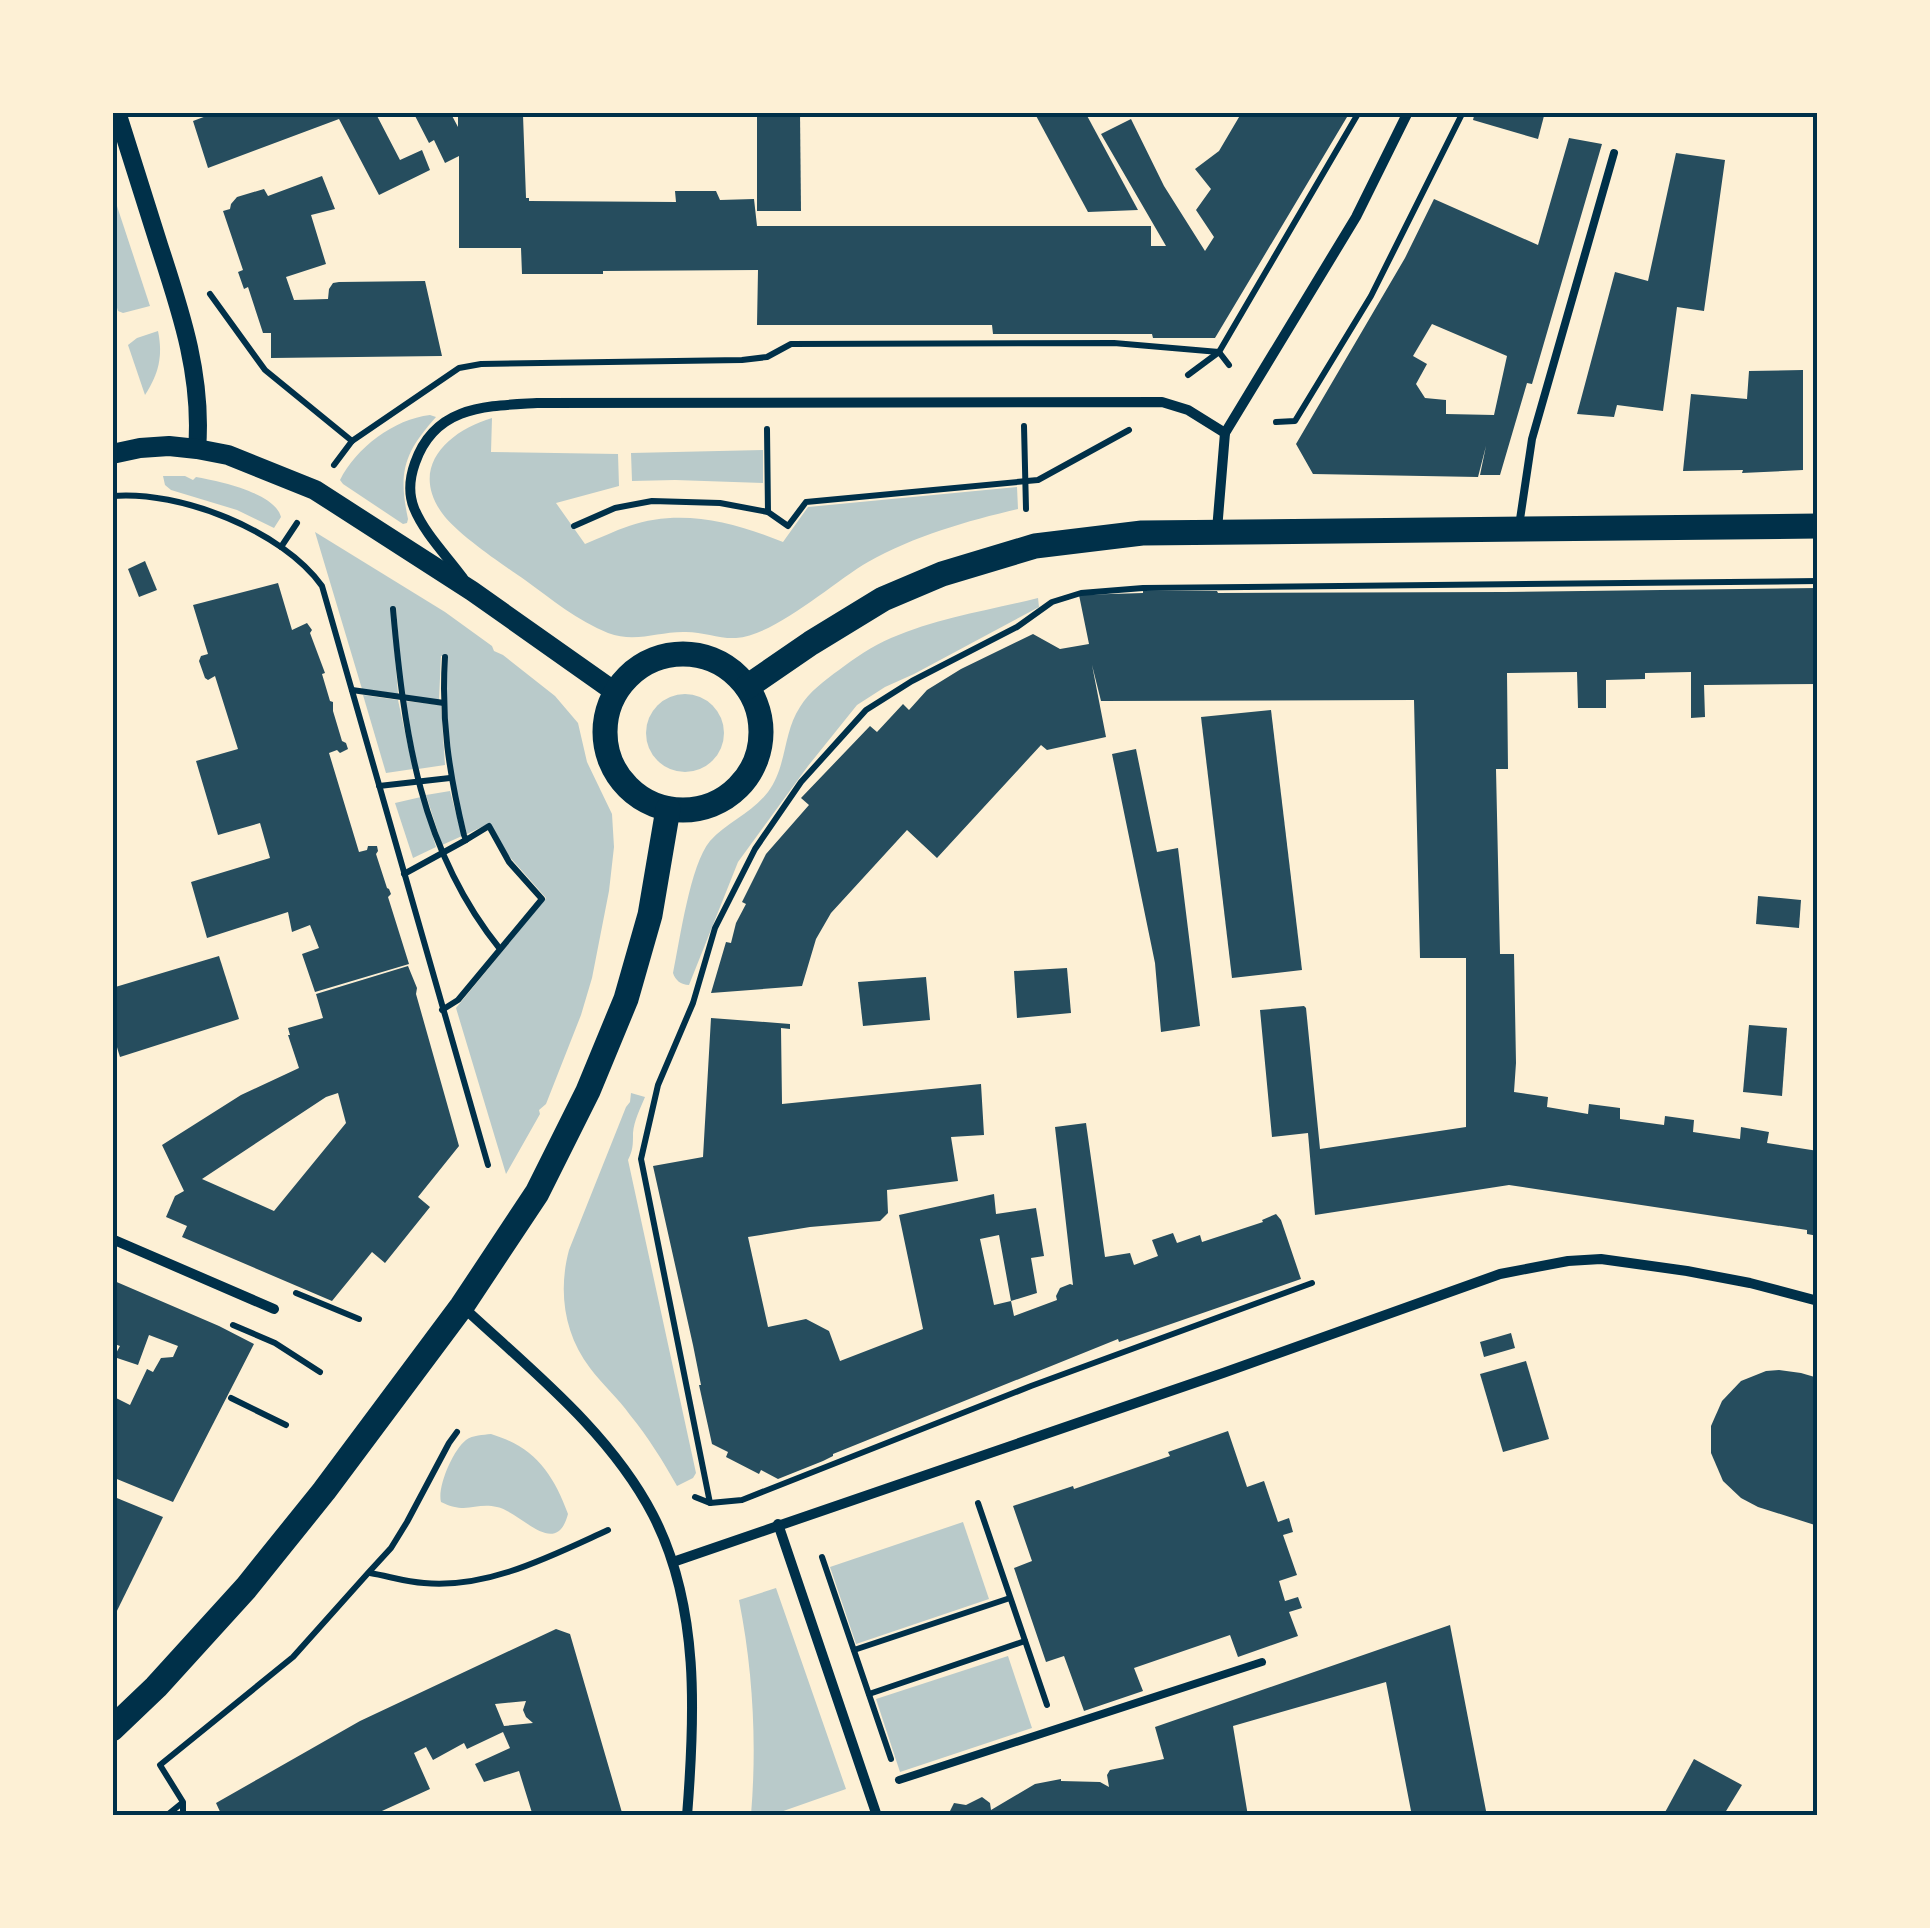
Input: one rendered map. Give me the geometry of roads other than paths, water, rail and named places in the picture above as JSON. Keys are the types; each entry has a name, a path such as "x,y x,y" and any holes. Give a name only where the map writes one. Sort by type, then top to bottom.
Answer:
{"main road":[{"path":"112,454 170,446 197,449 228,455 315,490 472,591 616,692"},
{"path":"747,687 883,600 942,574 1035,546 1142,533 1818,526"},
{"path":"680,654 710,659 737,675 747,687 761,726 757,755 744,780 723,798 696,808 668,809 635,794 622,780 606,746 608,710 625,680 650,661 680,654"},
{"path":"112,1729 156,1688 246,1588 347,1461 462,1306 537,1192 598,1068 626,999 650,915 668,809"}],"street":[{"path":"117,112 179,306 195,370 197,449"},
{"path":"1217,532 1225,434 1356,217 1408,112"},
{"path":"472,591 424,526 410,489 417,457 428,438 448,419 470,409 497,405 1162,402 1188,410 1225,434"},
{"path":"112,1239 274,1310"},
{"path":"673,1562 1223,1374 1500,1274 1601,1259 1687,1270 1818,1301"},
{"path":"462,1306 551,1389 610,1453 653,1515 673,1562 685,1614 691,1749 686,1816"},
{"path":"778,1524 878,1816"}],"lane":[{"path":"1518,530 1532,439 1614,154"},
{"path":"899,1780 1262,1662"}]}
